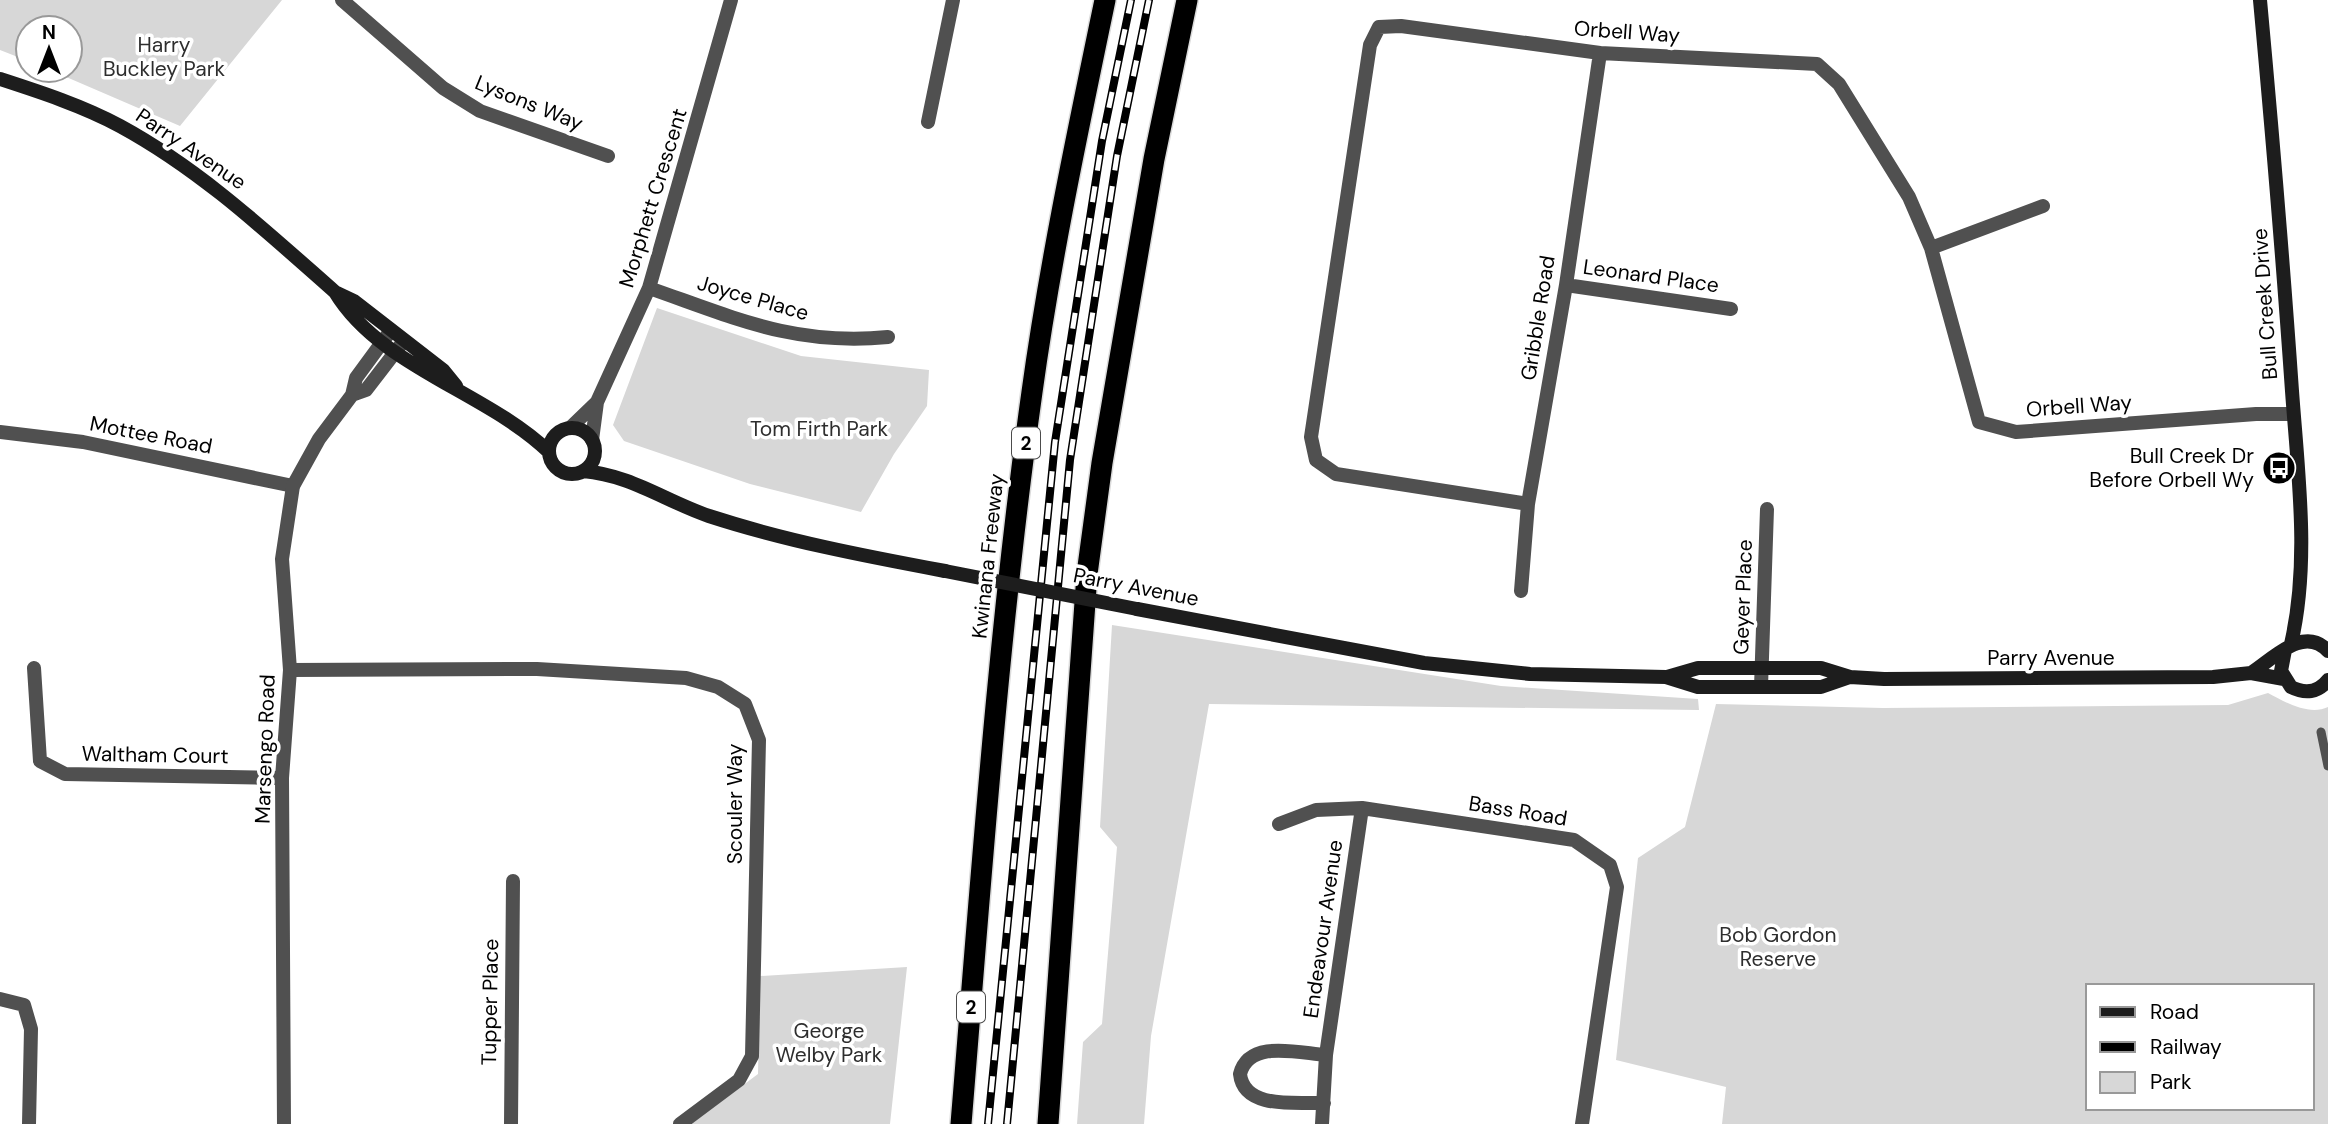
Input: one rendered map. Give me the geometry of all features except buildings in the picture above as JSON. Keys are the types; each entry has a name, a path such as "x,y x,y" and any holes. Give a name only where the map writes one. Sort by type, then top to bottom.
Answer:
{"highway":[{"name":"Kwinana Freeway","path":"961,1124 1015,527 1032,390 1105,0"},
{"path":"1048,1124 1087,574 1102,463 1154,159 1186,0"}],"main road":[{"name":"Bull Creek Drive","path":"2260,0 2300,505 2300,607 2288,647"},
{"name":"Parry Avenue","path":"0,79 118,125 179,162 239,206 335,292 346,310 400,346 436,380 456,386 526,430 548,452 554,466 561,471 576,474 583,471 611,473 707,515 815,546 1424,663 1530,674 1666,677 1698,687 1821,687 1850,677"},
{"name":"Parry Avenue","path":"526,430 582,431 611,473"},
{"path":"548,452 553,438 564,430"},
{"path":"583,471 592,462 593,444"},
{"name":"Bull Creek Drive","path":"2300,607 2312,640"},
{"name":"Parry Avenue","path":"2251,673 2288,647 2312,640"},
{"path":"2312,640 2328,650"},
{"path":"2284,679 2281,662 2288,647"},
{"name":"Parry Avenue","path":"1666,677 1698,668 1821,668 1850,677 2050,680 2213,677 2251,673 2284,679 2291,687 2308,692 2317,690 2328,680"}],"street":[{"name":"Lysons Way","path":"342,0 443,88 480,111 608,156"},
{"name":"Morphett Crescent","path":"593,444 597,402 649,288 682,183 731,0"},
{"path":"928,122 953,0"},
{"name":"Orbell Way","path":"1528,504 1336,474 1316,460 1311,437 1370,45 1379,27 1401,26 1600,53 1816,64 1839,84 1909,197 1931,248 1979,422 2016,432 2256,414 2293,414"},
{"name":"Gribble Road","path":"1521,591 1528,504 1566,285 1600,53"},
{"path":"1931,248 2043,206"},
{"name":"Leonard Place","path":"1566,285 1731,309"},
{"name":"Joyce Place","path":"649,288 793,336 847,341 888,337"},
{"name":"Marsengo Road","path":"284,1124 282,778 290,670 282,559 293,486 319,439 352,395 356,379 386,336"},
{"name":"Marsengo Road","path":"352,395 366,390 400,346"},
{"name":"Morphett Crescent","path":"564,430 597,402"},
{"name":"Mottee Road","path":"0,432 83,442 293,486"},
{"name":"Geyer Place","path":"1761,687 1767,509"},
{"name":"Waltham Court","path":"34,668 40,761 65,774 282,778"},
{"name":"Scouler Way","path":"290,670 537,669 685,678 718,687 745,704 759,740 752,1056 738,1080 680,1124"},
{"name":"Bass Road","path":"1279,824 1316,810 1362,808 1574,840 1610,865 1617,887 1582,1124"},
{"name":"Endeavour Avenue","path":"1322,1124 1326,1055 1362,808"},
{"name":"Tupper Place","path":"511,1124 513,881"},
{"path":"0,999 24,1005 31,1029 29,1124"},
{"path":"1324,1103 1259,1099 1245,1090 1240,1074 1247,1059 1261,1051 1326,1055"}],"lane":[{"path":"2321,732 2328,766"}],"green space":[{"name":"Harry Buckley Park","path":"0,0 282,0 180,126 82,84 84,14 14,14 14,56 0,50"},
{"name":"Tom Firth Park","path":"657,308 801,356 929,370 927,406 894,454 861,512 750,484 624,441 613,425"},
{"path":"1112,625 1501,686 1698,699 1699,710 1209,704 1151,1036 1144,1124 1077,1124 1083,1042 1102,1024 1117,847 1100,827"},
{"name":"Bob Gordon Reserve","path":"2268,693 2305,709 2328,707 2328,1124 1722,1124 1726,1087 1616,1060 1638,858 1685,827 1716,704 1883,708 2228,705"},
{"name":"George Welby Park","path":"907,967 890,1124 691,1124 758,1074 760,976"}],"railway":[{"path":"988,1124 1055,442 1102,141 1131,0"},
{"path":"1007,1124 1070,460 1117,156 1149,0"}],"place":[{"name":"Bull Creek Dr Before Orbell Wy","path":"2279,468"}]}
